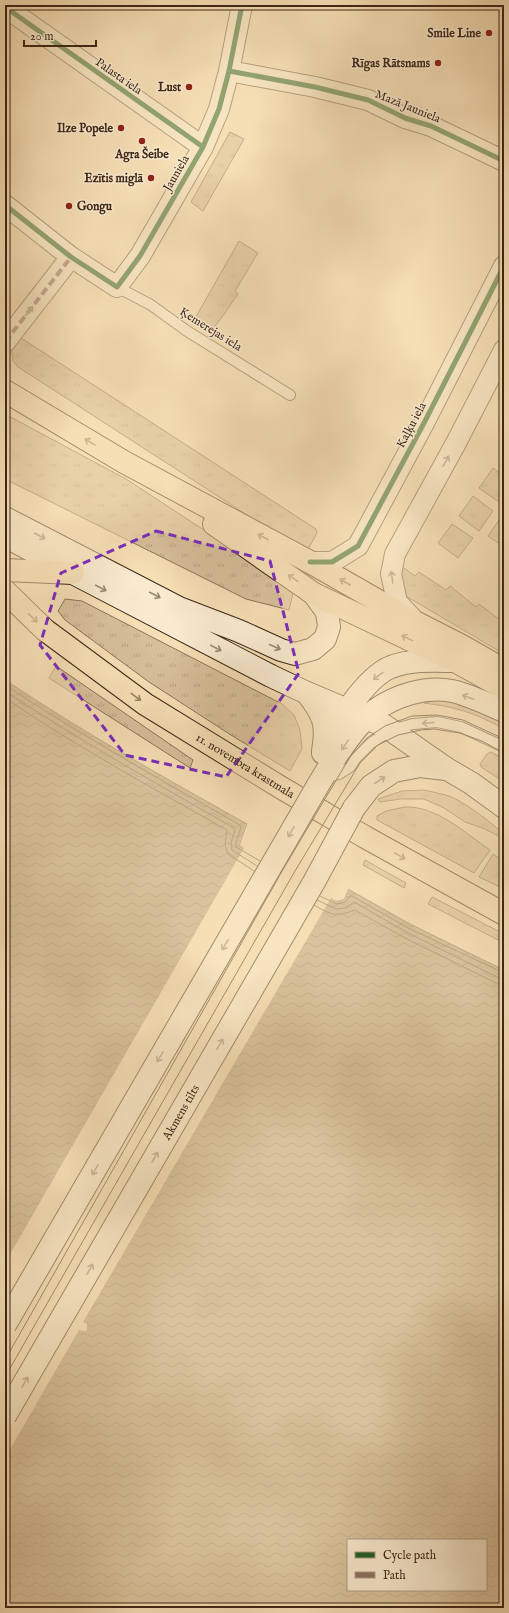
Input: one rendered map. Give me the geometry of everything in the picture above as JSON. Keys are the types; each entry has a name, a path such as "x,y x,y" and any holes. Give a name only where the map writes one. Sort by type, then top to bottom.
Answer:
{"main road":[{"path":"5,391 124,462 310,562 415,622 504,670"},
{"path":"124,462 314,594 455,661 504,688"},
{"path":"5,518 179,608 239,631 280,650 296,654 313,649 325,639 329,627 327,612 314,594"},
{"path":"5,536 73,573 307,693 385,726 447,769 471,783 504,807"},
{"path":"5,570 73,573"},
{"name":"11. novembra krastmala","path":"5,591 45,630 144,704 286,791 365,837 504,914"},
{"path":"5,1326 320,782 354,732 357,715 354,699 374,678 390,667 417,661 455,661"},
{"path":"323,753 329,740 357,715 373,711 398,698 425,690 453,691 504,711"},
{"path":"307,693 320,711 325,726 320,782"},
{"name":"Akmens tilts","path":"5,1416 310,889 354,808 371,786 394,771 420,766 447,769"}],"street":[{"name":"Jauniela","path":"117,287 140,256 203,147 219,109 229,71 242,5"},
{"name":"Palasta iela","path":"5,7 203,147"},
{"name":"Mazā Jauniela","path":"229,71 315,87 368,100 405,118 431,126 504,161"},
{"path":"5,205 71,257 117,287"},
{"path":"5,342 71,257"},
{"name":"Kaļķu iela","path":"310,562 332,562 358,546 424,423 504,266"},
{"path":"415,622 398,602 391,574 395,554 456,443 504,350"}],"lane":[{"name":"Ķemerejas iela","path":"117,287 151,305 187,331 290,395"},
{"path":"320,782 339,774 350,767 356,758 371,743 391,730 413,724 436,722 460,727 504,746"}],"highlighted area":[{"path":"156,531 270,561 299,673 226,777 125,755 40,645 61,573"}],"green space":[{"path":"230,132 244,139 203,211 191,202"},
{"path":"239,241 258,253 235,291 238,294 213,328 211,330 207,329 193,322"},
{"path":"18,336 316,529 317,533 306,553 18,367 13,361 11,347"},
{"path":"5,414 126,479 294,589 289,610 246,599 5,479"},
{"path":"493,468 504,476 504,496 499,502 479,488"},
{"path":"473,496 493,511 479,531 459,516"},
{"path":"501,517 504,519 504,547 488,536"},
{"path":"452,524 473,538 458,558 438,543"},
{"path":"401,566 415,576 419,572 446,590 450,586 476,607 479,604 504,623 504,654 404,595 399,587"},
{"path":"65,599 82,601 282,704 294,715 300,730 302,749 290,771 149,682 65,620 58,611"},
{"path":"56,666 193,760 190,768 49,678"},
{"path":"443,699 467,706 497,718 504,722 504,729 466,712 446,706 424,703"},
{"path":"491,752 504,759 504,782 481,767 480,764 487,754"},
{"path":"424,790 446,795 468,806 504,834 504,839 485,829 465,822 444,808 424,799 400,799 380,802 378,799 402,791"},
{"path":"405,807 417,808 439,816 461,829 490,850 474,873 377,820 377,816 386,811"},
{"path":"493,854 504,862 504,889 479,877"},
{"path":"365,860 406,883 404,888 363,865"},
{"path":"432,897 504,934 504,943 428,904"}],"water":[{"path":"5,680 94,736 247,824 240,845 336,901 344,899 348,889 412,925 504,970 504,1608 5,1608"}],"pier":[{"path":"248,822 242,844 337,898 342,897 349,887 344,899 336,901 331,898 83,1322 87,1324 87,1330 79,1330 5,1458 5,1263 244,848 240,845"}],"tram line":[{"path":"5,1360 285,866 350,757 367,738 385,726 412,716 437,715 463,720 504,739"},
{"path":"5,1377 295,871 360,763 378,745 398,735 434,729 460,733 482,741 504,753"}],"marked path":[{"path":"5,342 71,257"}],"cycle path":[{"path":"5,205 71,257 117,287 140,256 203,147 219,109 229,71 242,5"},
{"path":"5,7 203,147"},
{"path":"229,71 315,87 368,100 405,118 431,126 504,161"},
{"path":"310,562 332,562 358,546 424,423 504,266"}],"place":[{"name":"Smile Line","path":"489,33"},
{"name":"Rīgas Rātsnams","path":"438,63"},
{"name":"Lust","path":"189,87"},
{"name":"Ilze Popele","path":"121,128"},
{"name":"Agra Šeibe","path":"142,141"},
{"name":"Ezītis miglā","path":"151,178"},
{"name":"Gongu","path":"69,206"}]}
